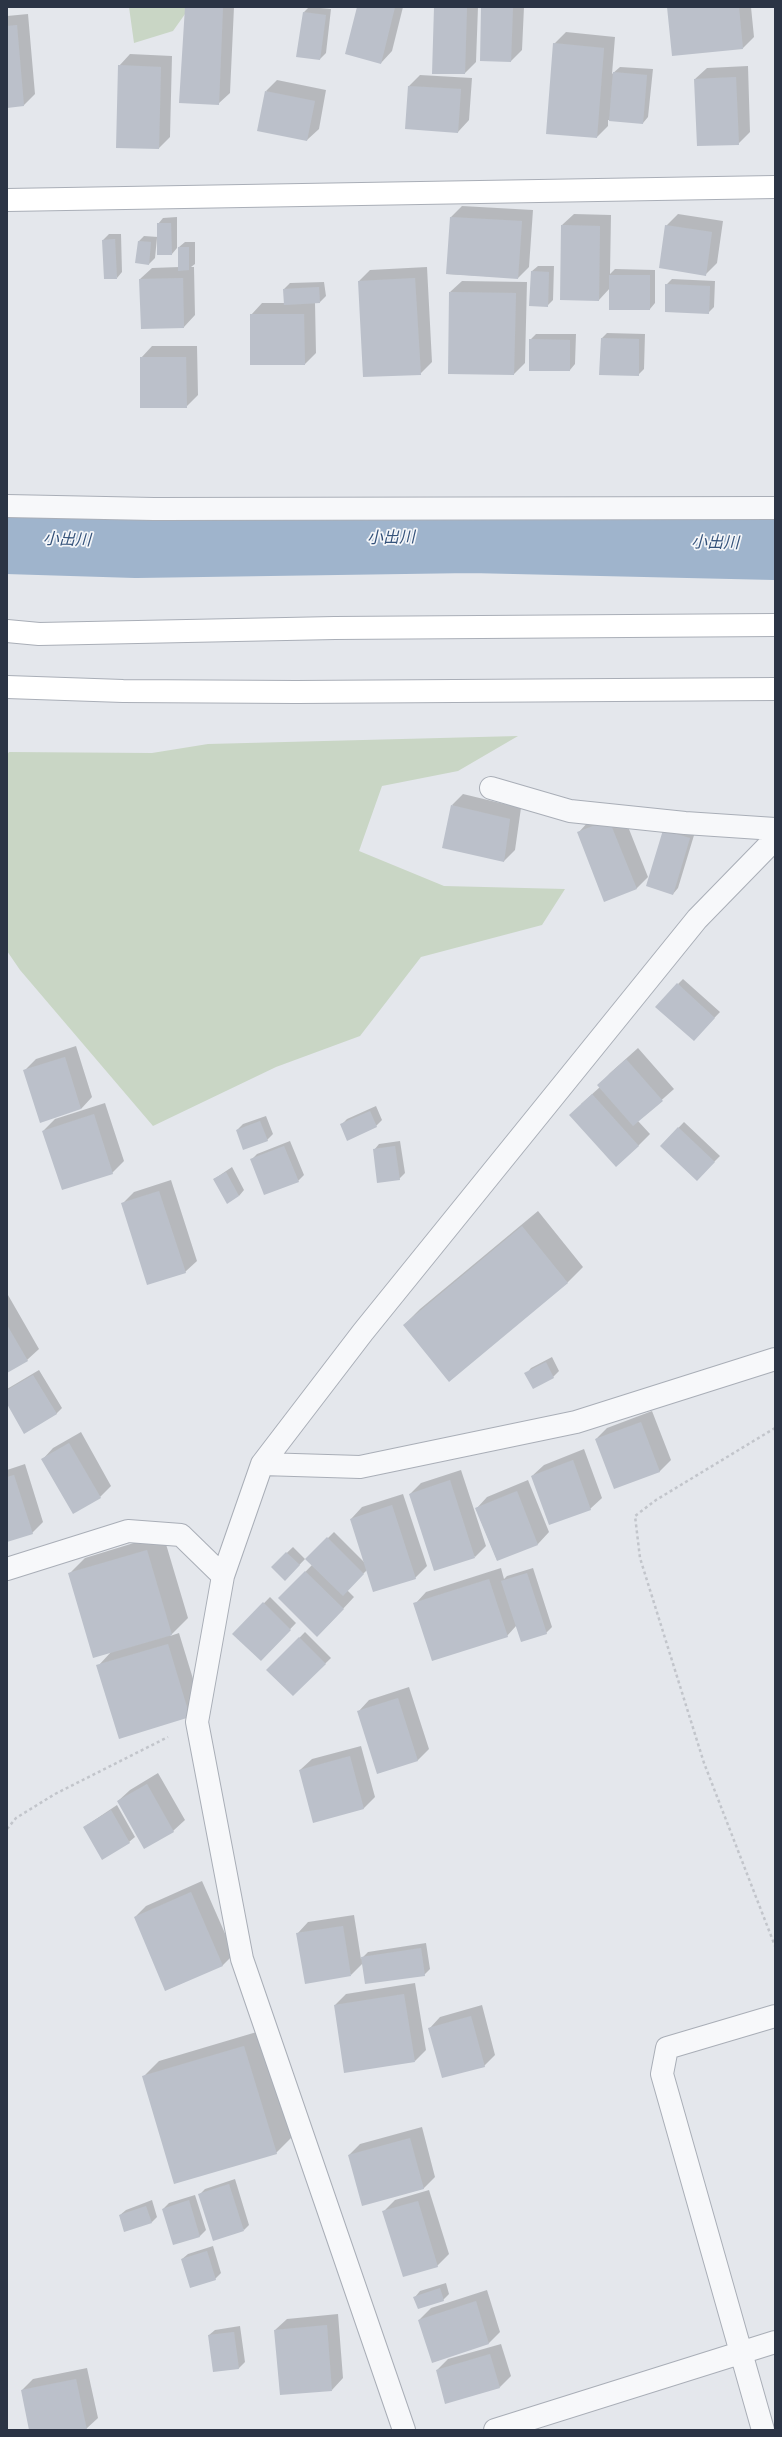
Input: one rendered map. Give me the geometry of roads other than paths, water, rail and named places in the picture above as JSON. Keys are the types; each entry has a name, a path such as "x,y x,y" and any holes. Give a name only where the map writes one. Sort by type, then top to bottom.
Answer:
{"street":[{"path":"7,200 775,187"},
{"path":"7,506 30,508 234,509 775,508"},
{"path":"7,631 39,634 335,628 775,625"},
{"path":"7,687 123,691 296,692 775,689"},
{"path":"491,788 570,811 685,824 775,829"},
{"path":"404,2430 242,1959 196,1722 223,1576 262,1464 363,1332 697,919 775,839"},
{"path":"262,1464 360,1466 576,1422 775,1359"},
{"path":"7,1569 128,1531 181,1535 223,1576"},
{"path":"763,2430 739,2352 662,2074 667,2048 775,2016"},
{"path":"495,2430 739,2352 775,2342"}],"waterway":[{"name":"小出川","path":"7,538 136,542 471,537 775,544"}]}
